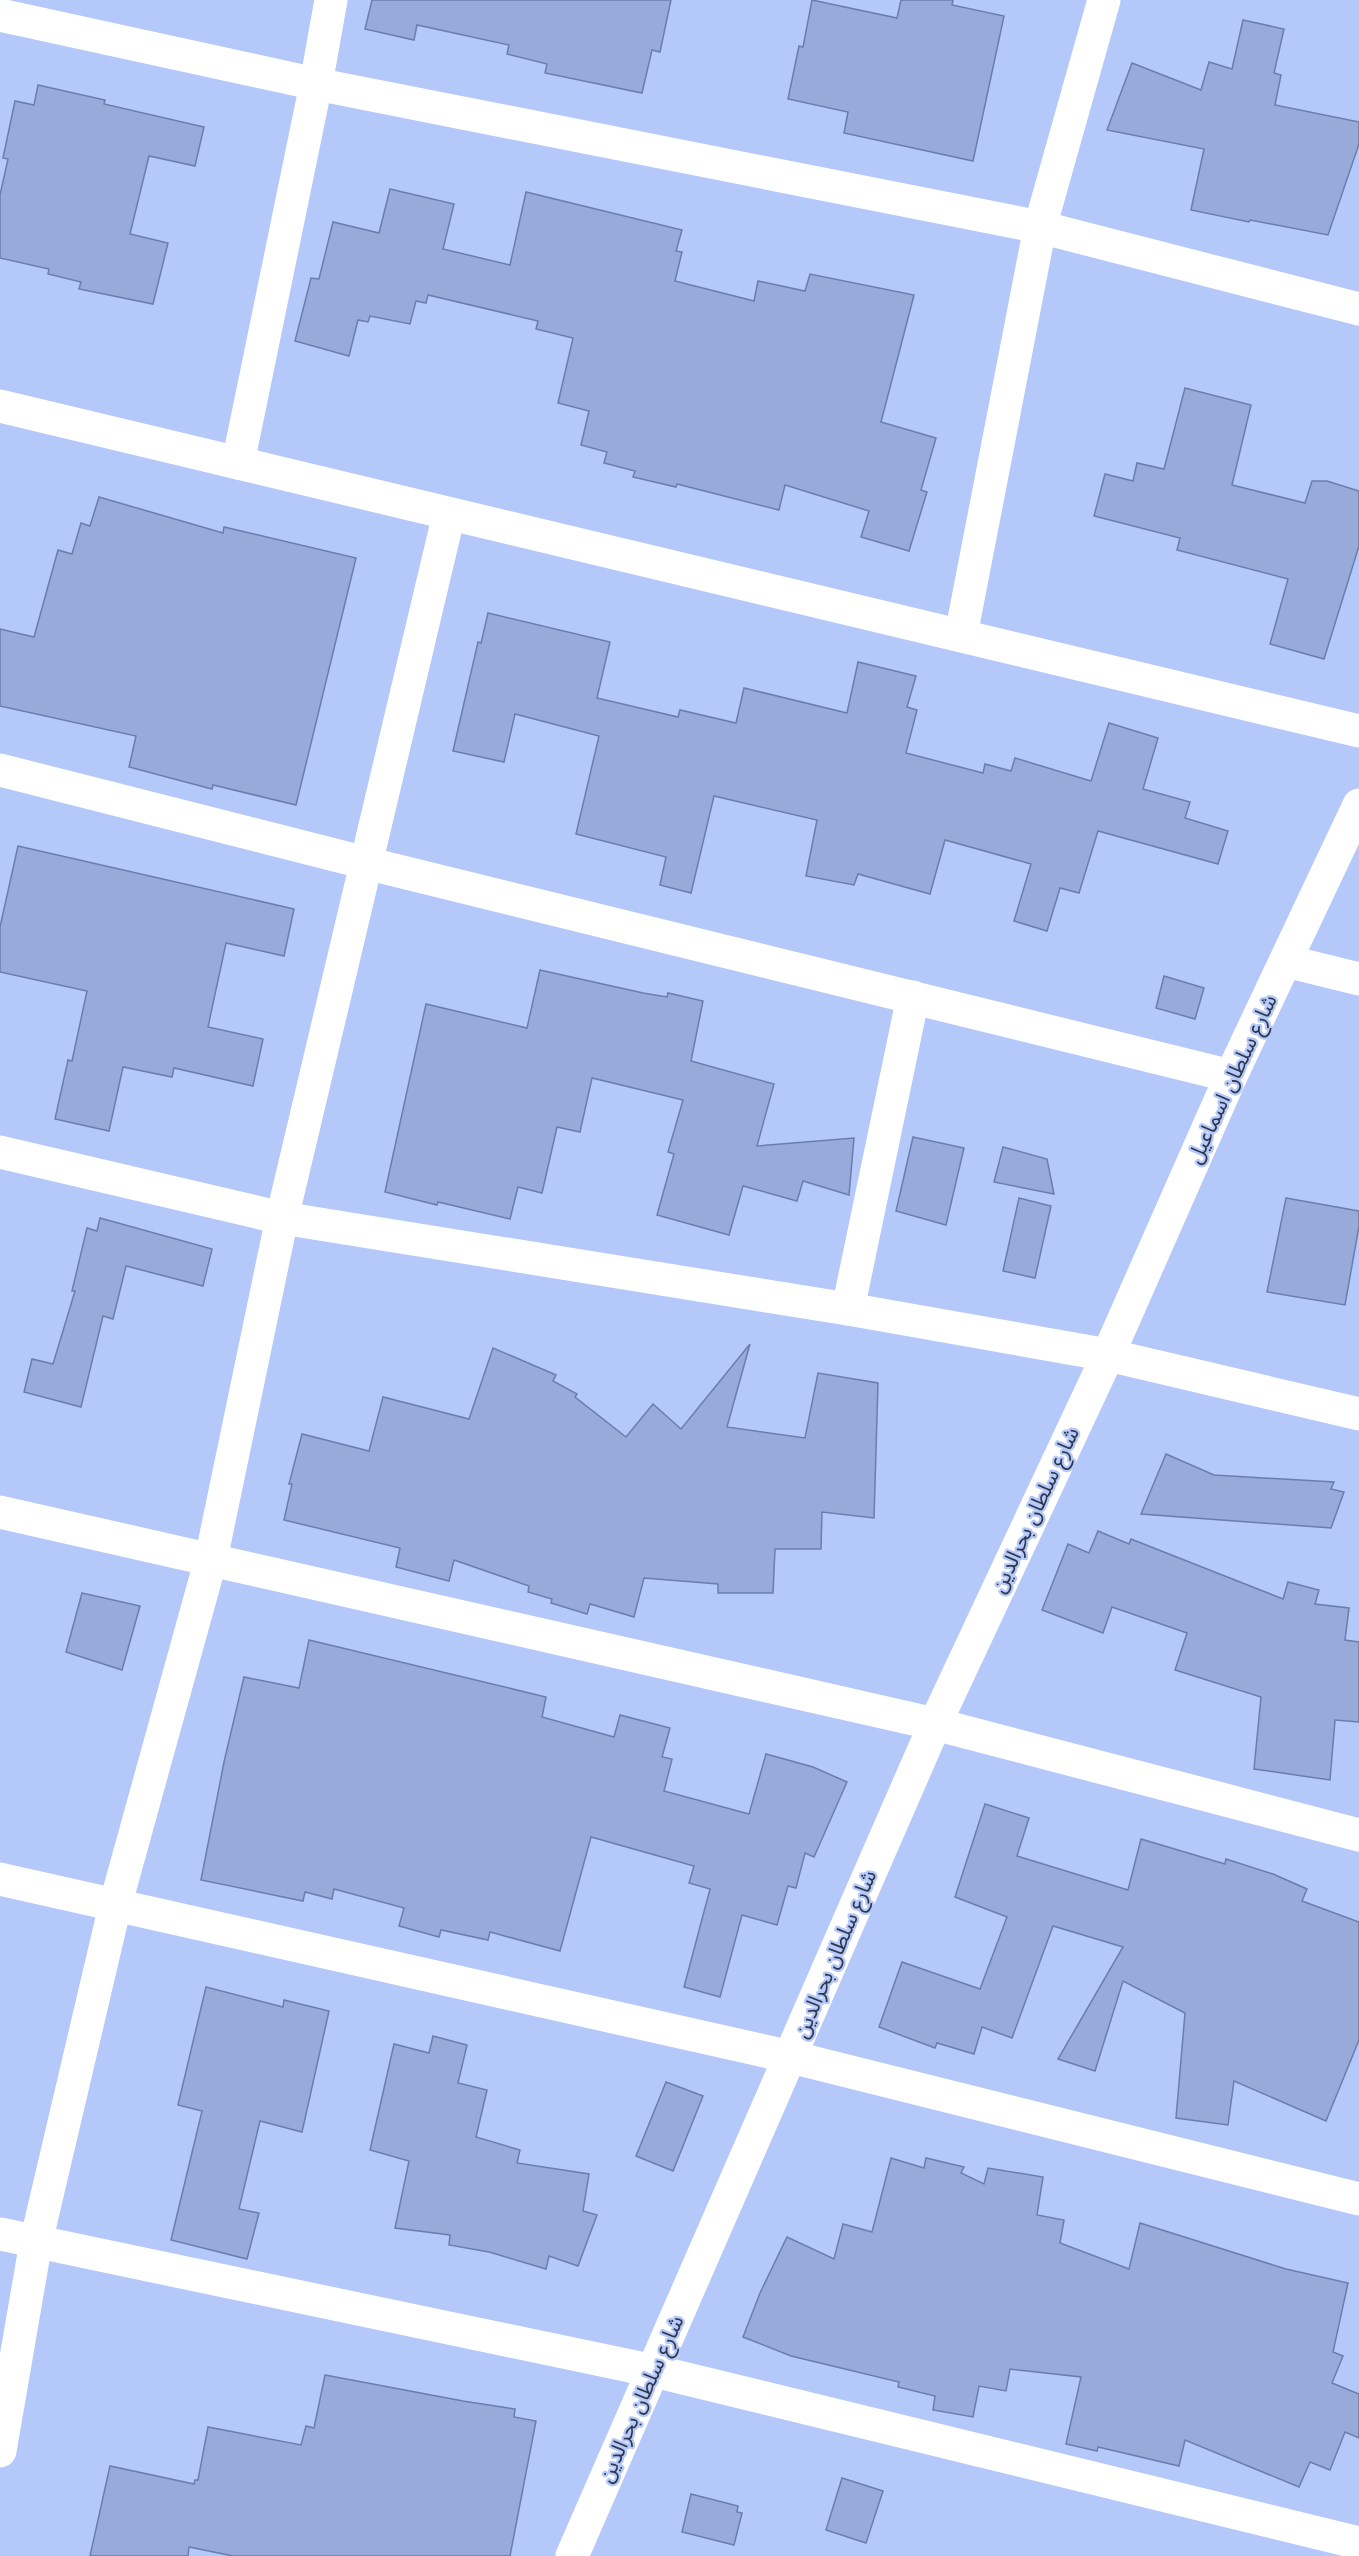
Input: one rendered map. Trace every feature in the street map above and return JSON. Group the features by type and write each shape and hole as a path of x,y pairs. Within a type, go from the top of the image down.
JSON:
{"street":[{"path":"238,463 316,84 331,0"},
{"path":"961,634 1040,227 1104,0"},
{"path":"0,15 316,84 1040,227 1359,309"},
{"path":"0,406 1359,731"},
{"path":"0,2451 36,2242 115,1906 211,1559 282,1218 449,514"},
{"path":"0,770 366,863 1232,1076"},
{"name":"شارع سلطان اسماعيل","path":"1108,1355 1232,1076 1359,804"},
{"path":"1286,961 1359,979"},
{"path":"848,1309 913,997"},
{"path":"0,1152 282,1218 848,1309 1108,1355 1359,1414"},
{"name":"شارع سلطان بحرالدين","path":"572,2556 935,1724 1108,1355"},
{"path":"0,1512 935,1724 1359,1835"},
{"path":"0,1879 791,2057 1359,2199"},
{"path":"0,2234 654,2371 1359,2542"}],"building":[{"path":"372,0 671,0 660,52 652,50 642,93 545,73 547,64 507,54 509,45 417,25 414,40 365,29"},
{"path":"812,0 897,18 901,0 953,0 952,5 1004,16 973,161 844,133 848,112 788,99 799,46 803,47"},
{"path":"1243,20 1284,29 1274,73 1281,75 1275,105 1359,122 1359,144 1328,235 1191,210 1204,149 1107,130 1132,63 1201,90 1209,62 1232,69"},
{"path":"38,85 105,100 104,104 204,127 195,166 149,156 130,234 168,243 153,304 79,289 81,282 48,274 49,269 0,258 0,195 8,159 3,158 15,101 34,105"},
{"path":"390,189 454,204 443,249 510,265 526,192 682,230 676,251 682,252 675,281 754,301 758,281 805,291 810,274 914,295 881,422 936,438 921,490 927,492 909,551 861,537 869,511 785,485 779,510 677,484 676,487 633,477 635,471 604,463 607,452 581,445 589,411 558,403 573,338 536,329 538,321 428,295 426,303 416,301 410,324 370,316 368,322 358,320 349,356 295,341 311,278 319,279 333,222 379,233"},
{"path":"1185,388 1251,405 1232,485 1305,503 1312,481 1327,481 1359,491 1359,546 1324,659 1270,644 1288,579 1177,550 1180,538 1094,516 1105,474 1133,481 1137,463 1164,469"},
{"path":"99,497 223,533 224,527 356,558 296,805 213,785 212,789 129,767 136,736 0,706 0,629 34,637 58,550 72,554 81,523 90,526"},
{"path":"488,613 610,642 597,698 678,717 680,710 736,723 744,688 847,713 858,662 916,676 907,707 917,710 906,753 983,773 985,764 1011,771 1015,758 1091,781 1109,723 1158,738 1143,789 1190,802 1185,818 1228,831 1218,864 1098,831 1079,893 1060,888 1047,931 1014,921 1031,864 945,840 930,894 858,874 854,885 806,876 817,820 714,796 691,893 660,885 666,857 576,834 599,736 515,714 504,762 453,751 478,642 481,643"},
{"path":"18,846 294,909 284,956 226,943 208,1027 263,1039 253,1086 174,1068 172,1077 123,1067 109,1131 55,1119 68,1060 72,1061 87,991 0,972 0,927"},
{"path":"540,970 643,993 667,997 668,993 703,1001 691,1061 774,1084 757,1146 854,1138 849,1195 803,1181 797,1201 743,1186 729,1235 657,1215 674,1154 668,1152 683,1100 592,1078 580,1132 557,1127 542,1193 518,1187 510,1219 385,1192 426,1004 527,1028"},
{"path":"1164,976 1204,988 1195,1019 1156,1008"},
{"path":"913,1137 964,1148 946,1225 896,1211"},
{"path":"1003,1147 1047,1159 1054,1194 994,1182"},
{"path":"1019,1198 1051,1206 1035,1278 1003,1271"},
{"path":"1286,1198 1359,1211 1359,1226 1345,1305 1267,1292"},
{"path":"100,1218 212,1249 203,1286 126,1266 113,1319 103,1316 81,1407 24,1392 32,1359 53,1364 75,1291 72,1291 87,1228 97,1231"},
{"path":"750,1344 727,1427 805,1438 818,1373 878,1383 874,1518 822,1512 821,1549 775,1549 773,1593 718,1593 718,1584 644,1578 634,1617 590,1604 587,1614 551,1603 552,1599 528,1592 529,1586 454,1560 449,1581 396,1567 400,1548 284,1520 292,1484 289,1484 302,1434 369,1451 383,1397 469,1419 493,1348 556,1375 553,1381 577,1394 575,1397 626,1437 653,1404 681,1429"},
{"path":"1166,1454 1214,1475 1334,1482 1331,1489 1344,1492 1331,1528 1141,1514"},
{"path":"1098,1531 1129,1544 1131,1539 1283,1599 1288,1582 1319,1590 1315,1604 1349,1608 1345,1640 1359,1642 1359,1722 1335,1720 1330,1780 1254,1769 1261,1697 1175,1670 1187,1633 1112,1607 1103,1633 1042,1610 1068,1544 1089,1553"},
{"path":"82,1593 140,1606 122,1670 66,1652"},
{"path":"309,1640 546,1697 542,1717 614,1737 620,1715 670,1728 662,1757 672,1759 664,1791 749,1814 766,1754 813,1767 847,1782 814,1857 805,1853 796,1888 788,1886 777,1925 742,1915 720,1997 684,1987 710,1889 689,1883 694,1866 591,1837 560,1951 490,1932 488,1940 441,1930 439,1937 399,1926 404,1908 334,1889 332,1899 305,1892 303,1901 201,1880 224,1762 244,1677 299,1688"},
{"path":"985,1804 1029,1818 1017,1856 1128,1890 1141,1839 1225,1864 1226,1859 1273,1874 1307,1889 1302,1901 1359,1922 1359,2040 1326,2121 1234,2081 1228,2125 1176,2118 1185,2013 1123,1981 1095,2071 1058,2059 1123,1947 1053,1926 1012,2038 982,2027 974,2054 937,2043 935,2048 879,2027 902,1962 980,1989 1007,1917 955,1897"},
{"path":"206,1987 283,2007 284,2000 329,2011 302,2132 260,2121 239,2209 259,2213 247,2259 171,2240 202,2111 178,2105"},
{"path":"433,2036 467,2045 458,2083 487,2090 476,2137 520,2150 517,2163 589,2174 583,2211 597,2215 578,2266 549,2256 546,2269 489,2252 449,2245 450,2235 395,2228 409,2161 370,2150 394,2044 429,2053"},
{"path":"666,2082 703,2096 673,2171 636,2156"},
{"path":"891,2158 924,2168 926,2158 964,2167 961,2173 984,2184 988,2168 1043,2177 1037,2215 1064,2220 1060,2243 1129,2269 1140,2223 1286,2269 1348,2283 1333,2352 1343,2356 1332,2383 1359,2394 1359,2438 1345,2432 1330,2470 1310,2462 1299,2487 1185,2440 1179,2466 1098,2447 1097,2451 1066,2444 1081,2377 1010,2369 1006,2391 979,2386 973,2417 933,2410 935,2396 898,2387 899,2382 791,2356 743,2337 760,2293 787,2237 834,2259 843,2224 872,2232"},
{"path":"325,2375 515,2409 514,2417 536,2421 510,2556 233,2556 189,2547 188,2556 90,2556 110,2466 194,2484 195,2480 198,2480 208,2427 301,2445 306,2426 314,2428"},
{"path":"842,2478 883,2491 866,2543 826,2530"},
{"path":"691,2494 738,2506 737,2512 742,2513 734,2545 682,2532"}]}
